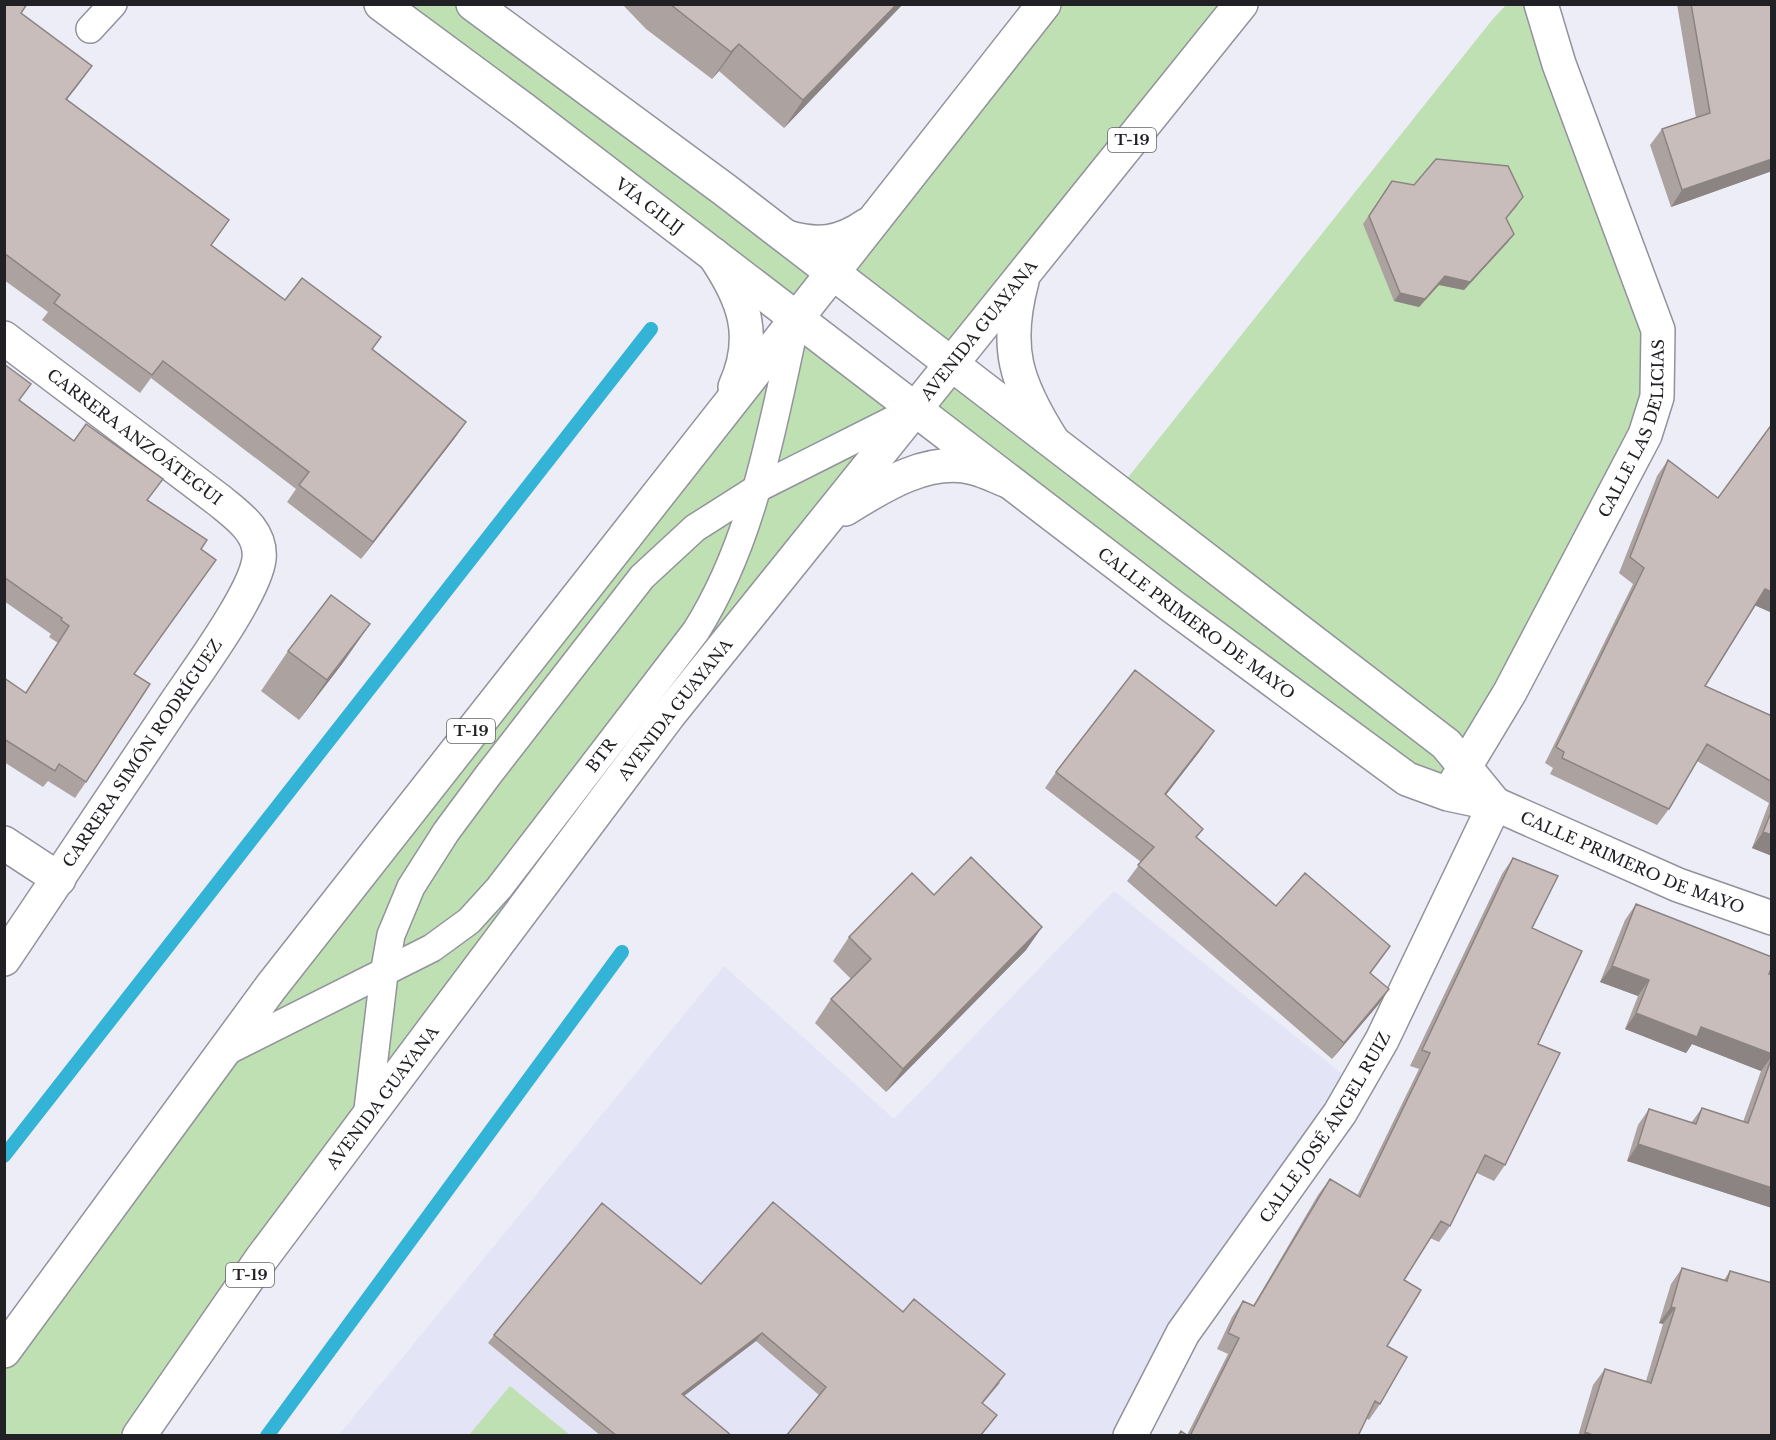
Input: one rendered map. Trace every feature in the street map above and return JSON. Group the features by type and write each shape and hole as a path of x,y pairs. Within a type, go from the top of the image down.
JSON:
{"main road":[{"name":"VÍA GILIJ","path":"381,4 915,409"},
{"path":"473,4 787,237 952,363"},
{"name":"T-19","path":"4,1351 223,1053 488,708 1044,4"},
{"name":"AVENIDA GUAYANA","path":"139,1436 262,1258 668,716 1241,4"},
{"name":"CALLE LAS DELICIAS","path":"1456,780 1509,692 1645,435 1657,397 1658,330 1552,45 1541,4"},
{"path":"787,237 808,243 824,244 845,239 873,221"},
{"name":"T-19","path":"714,255 735,289 747,330 746,354 723,412"},
{"name":"T-19","path":"1024,275 1016,304 1014,352 1030,405 1052,440"},
{"name":"CARRERA ANZOÁTEGUI","path":"4,338 220,501 247,524 257,540"},
{"name":"CALLE PRIMERO DE MAYO","path":"952,363 1446,744 1456,780"},
{"name":"CALLE PRIMERO DE MAYO","path":"915,409 1340,731 1407,779 1456,780 1495,804 1678,885 1772,918"},
{"path":"826,521 883,486 919,471 950,465 973,467 1008,481"},
{"name":"CARRERA SIMÓN RODRÍGUEZ","path":"4,959 206,658 253,582 259,558 257,540"},
{"name":"CALLE JOSÉ ÁNGEL RUIZ","path":"1130,1436 1183,1333 1340,1113 1382,1040 1495,804"},
{"path":"4,843 58,879"}],"lane":[{"path":"90,29 113,4"},
{"name":"BTR","path":"223,1053 432,948 460,928 499,888 696,631 717,598 729,571 758,488 796,319"},
{"path":"367,1118 384,974 391,935 411,887 446,832 642,577 695,528 758,488 915,409"}],"shaded area":[{"path":"1114,891 1356,1085 1130,1435 338,1436 724,966 894,1119"}],"green space":[{"path":"381,5 473,5 832,272 1044,5 1241,5 952,363 833,273 796,319"},
{"path":"1506,5 1541,5 1641,282 1657,397 1448,794 915,409 952,363 1118,490 1492,20"},
{"path":"796,319 915,409 139,1435 5,1436 5,1351"},
{"path":"510,1386 570,1435 469,1435"}],"building":[{"path":"4,4 27,4 21,13 92,66 66,99 229,220 211,245 285,300 302,278 381,337 372,349 466,422 373,542 299,485 309,472 163,361 152,375 54,303 60,295 4,253"},
{"path":"670,4 897,4 803,100 739,44 731,52"},
{"path":"1691,4 1772,4 1772,159 1682,190 1662,129 1710,113"},
{"path":"1436,159 1508,166 1523,197 1506,218 1514,234 1470,282 1445,276 1425,299 1400,293 1369,216 1392,181 1414,185"},
{"path":"4,364 31,384 19,400 74,441 86,424 163,479 147,500 207,540 201,549 216,560 134,674 150,684 86,782 59,764 55,771 4,739 4,678 26,693 69,626 61,620 62,618 4,577"},
{"path":"1772,424 1772,592 1765,589 1705,686 1772,716 1772,782 1707,744 1669,809 1562,758 1564,752 1556,747 1644,568 1630,557 1668,460 1718,498"},
{"path":"331,595 370,624 327,680 288,651"},
{"path":"1135,670 1214,731 1165,794 1203,829 1196,837 1276,906 1305,873 1390,946 1370,973 1389,989 1344,1043 1138,865 1154,847 1056,772"},
{"path":"1772,810 1772,835 1763,832"},
{"path":"971,857 1042,927 903,1069 831,999 871,959 849,937 912,873 934,895"},
{"path":"1513,858 1558,876 1532,928 1582,951 1538,1044 1560,1053 1505,1165 1485,1155 1450,1226 1441,1221 1404,1280 1421,1290 1387,1346 1407,1357 1380,1404 1375,1401 1358,1436 1190,1436 1239,1338 1228,1333 1243,1301 1254,1306 1330,1179 1360,1197 1430,1053 1422,1050"},
{"path":"1636,904 1772,957 1769,974 1772,975 1772,1054 1701,1027 1697,1037 1636,1013 1649,980 1612,966"},
{"path":"1772,1057 1772,1188 1638,1144 1649,1109 1696,1124 1702,1108 1748,1123"},
{"path":"773,1202 903,1312 914,1299 1005,1374 982,1403 997,1415 980,1436 786,1436 826,1387 762,1333 682,1394 732,1436 617,1436 494,1335 602,1203 701,1284"},
{"path":"1682,1268 1727,1281 1730,1271 1772,1283 1772,1436 1595,1436 1585,1432 1605,1369 1651,1383 1675,1308 1671,1307"},
{"path":"1181,1431 1188,1436 1178,1436"}],"waterway":[{"path":"4,1156 651,329"},
{"path":"267,1436 622,952"}]}
